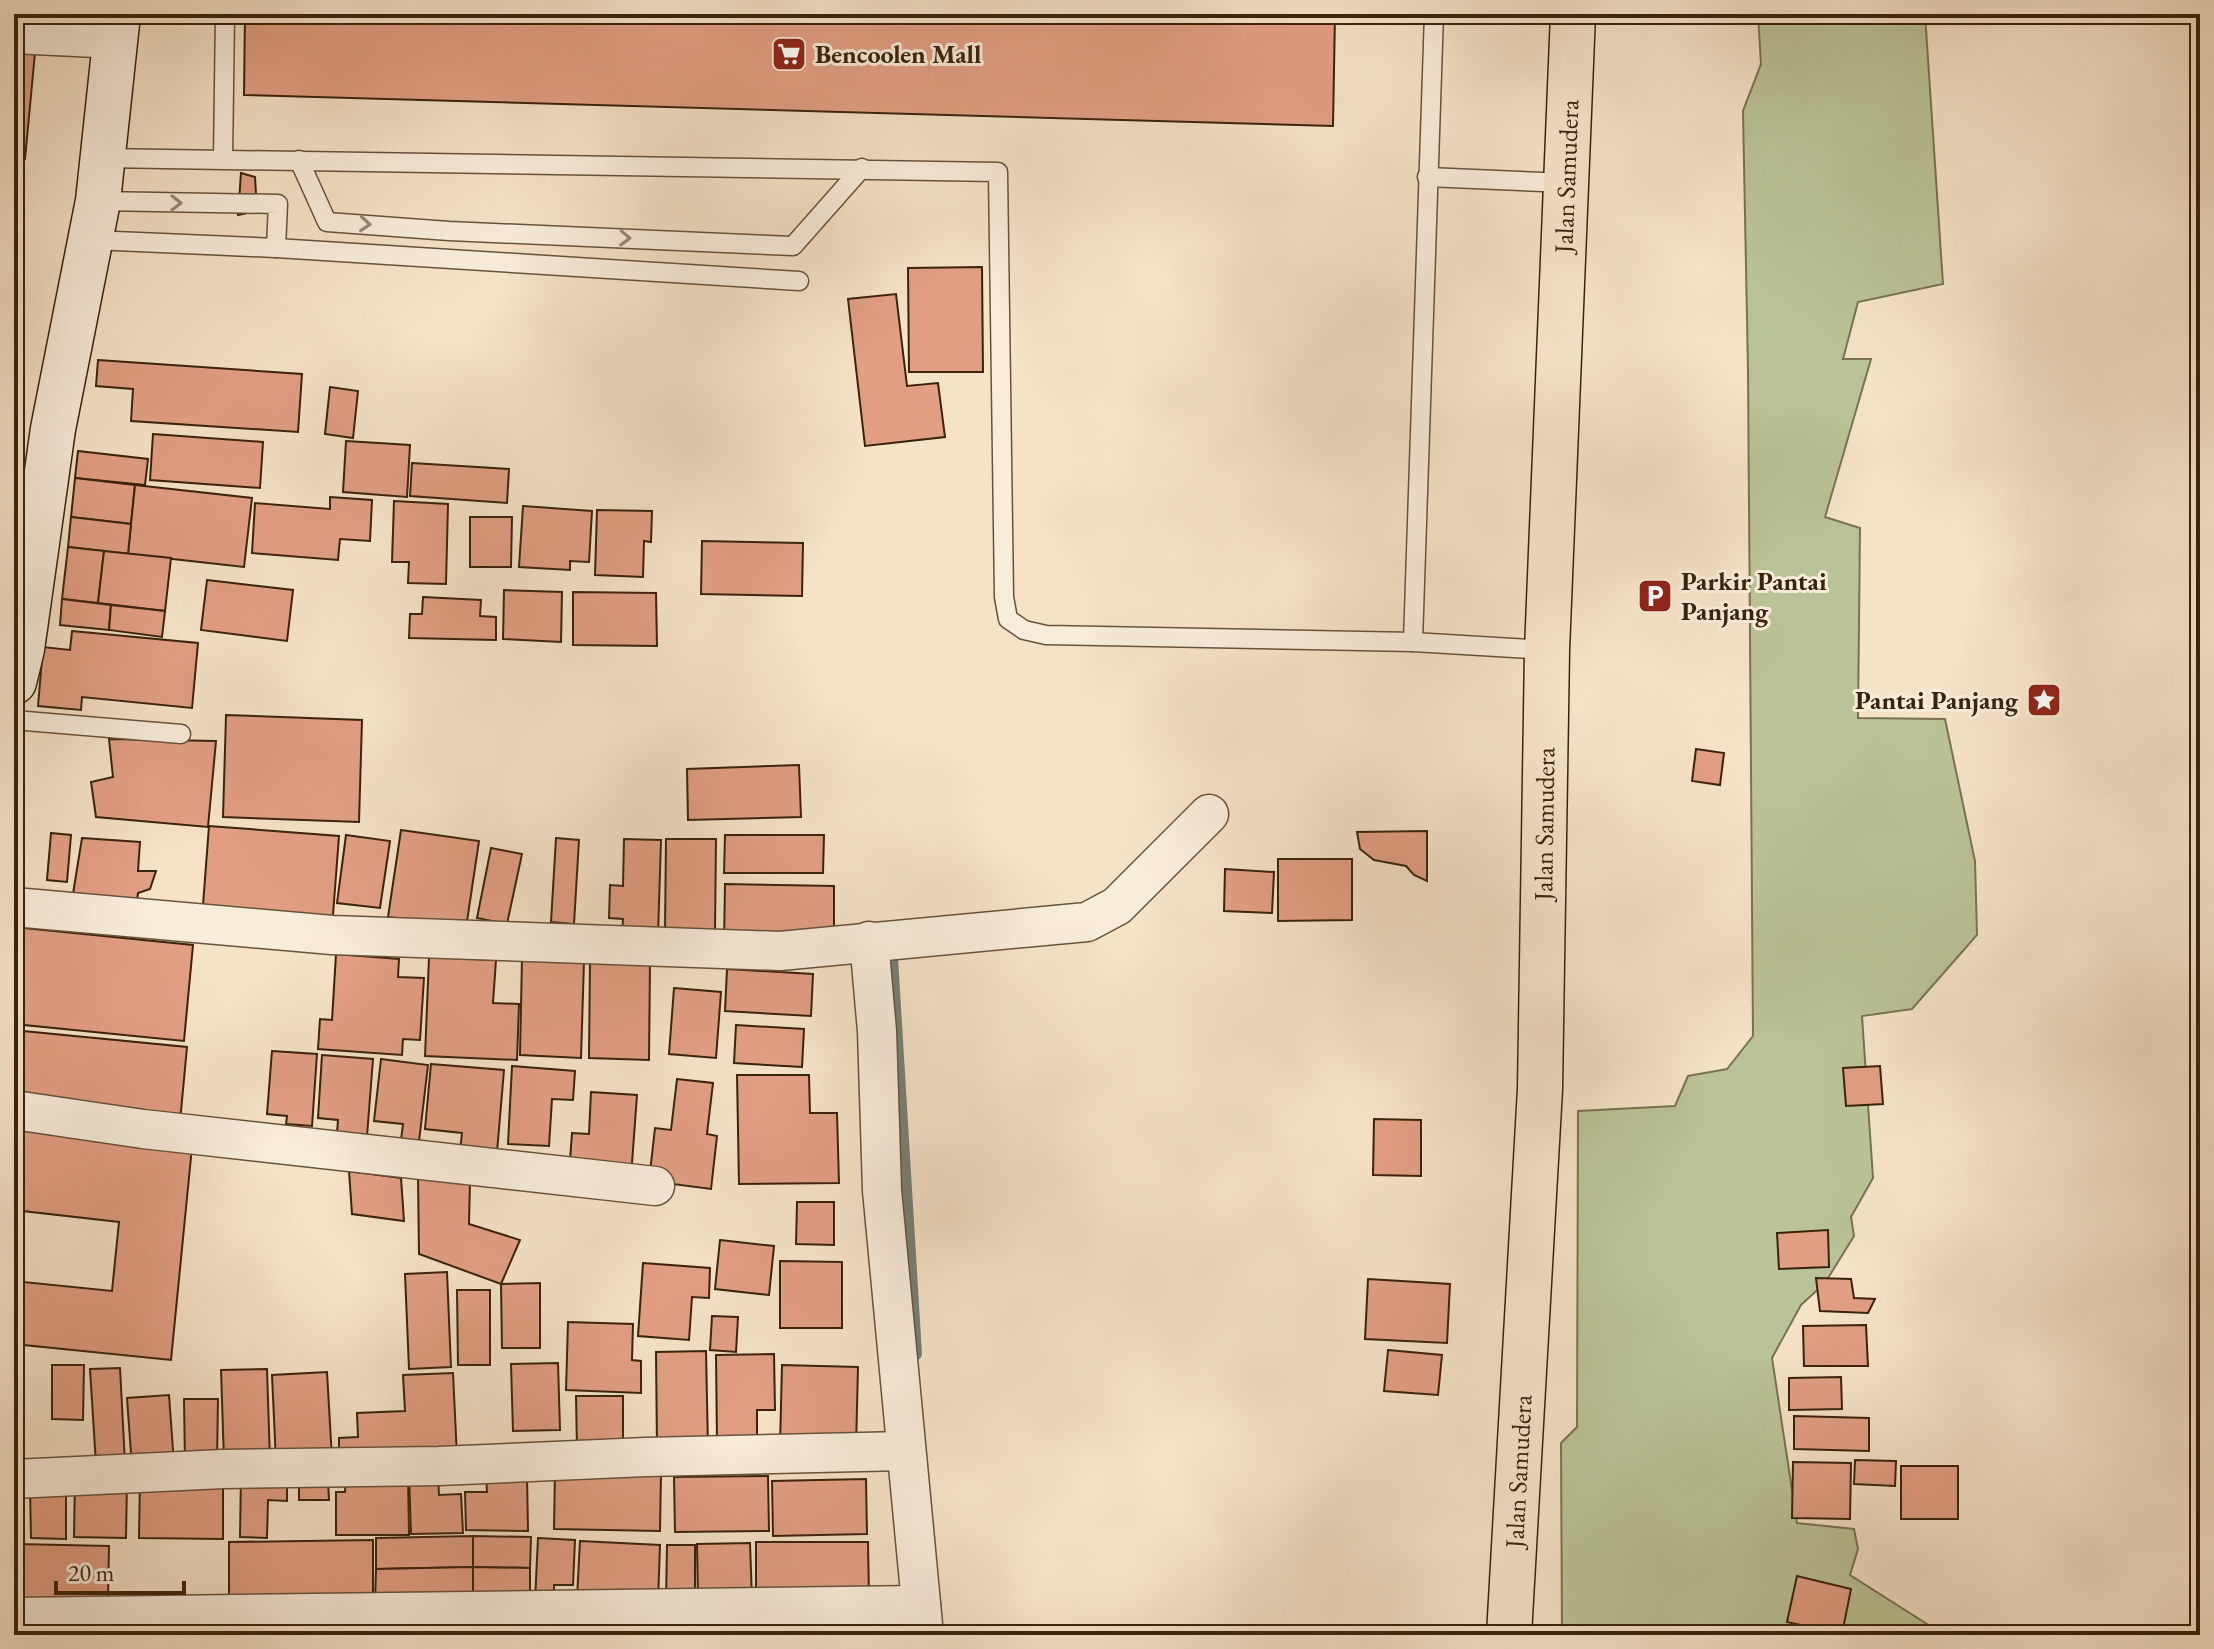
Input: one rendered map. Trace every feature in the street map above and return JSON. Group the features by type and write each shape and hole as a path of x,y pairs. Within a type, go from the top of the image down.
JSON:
{"main road":[{"name":"Jalan Samudera","path":"1509,1635 1540,1089 1547,650 1573,14"}],"street":[{"path":"14,34 117,27 95,220 53,429 17,660"},
{"path":"14,907 332,935 780,951 1087,922 1117,906 1209,814"},
{"path":"14,1617 922,1620 882,1190 877,1031 869,941"},
{"path":"14,1110 236,1140 655,1186"},
{"path":"14,1479 223,1469 439,1466 905,1451"}],"lane":[{"path":"223,159 225,14"},
{"path":"1413,642 1434,14"},
{"path":"104,158 998,172 1004,597 1008,619 1024,630 1046,635 1413,642 1547,650"},
{"path":"299,160 327,222 449,231 793,246 862,168"},
{"path":"1427,177 1567,183"},
{"path":"95,220 278,204 276,248"},
{"path":"95,220 276,248 799,281"},
{"path":"14,720 181,734"}],"green space":[{"path":"1758,14 1925,14 1943,284 1858,302 1843,359 1871,359 1825,517 1860,528 1858,718 1945,719 1975,861 1977,935 1912,1009 1862,1016 1873,1178 1851,1217 1854,1236 1825,1283 1801,1305 1772,1358 1797,1523 1854,1529 1858,1549 1850,1575 1938,1631 1938,1635 1562,1635 1561,1443 1577,1427 1578,1111 1675,1106 1688,1076 1727,1069 1753,1036 1743,111 1761,64"}],"building":[{"name":"Bencoolen Mall","path":"245,14 1335,14 1333,126 244,95"},
{"path":"14,40 36,42 25,159 14,158"},
{"path":"14,169 23,170 21,202 14,202"},
{"path":"241,173 255,177 257,211 238,215"},
{"path":"982,267 983,372 909,372 908,268"},
{"path":"896,294 907,386 938,383 945,437 865,446 848,299"},
{"path":"98,360 302,374 298,432 131,421 133,389 96,386"},
{"path":"330,387 358,391 353,438 325,434"},
{"path":"153,434 263,442 260,488 150,480"},
{"path":"346,441 410,445 407,497 343,492"},
{"path":"78,451 148,459 145,485 75,478"},
{"path":"412,463 509,469 507,503 410,496"},
{"path":"75,478 135,485 131,524 71,517"},
{"path":"135,485 252,498 244,567 128,554"},
{"path":"330,497 372,500 370,541 340,539 338,560 252,553 255,503 330,509"},
{"path":"394,501 448,504 446,584 408,583 409,562 392,562"},
{"path":"523,506 592,511 589,562 570,561 570,570 519,567"},
{"path":"597,510 652,511 651,542 644,541 643,577 595,575"},
{"path":"71,517 131,524 128,554 68,547"},
{"path":"470,517 512,517 511,567 470,567"},
{"path":"702,541 803,543 802,596 701,594"},
{"path":"68,547 104,551 98,603 62,599"},
{"path":"104,551 171,558 165,611 98,603"},
{"path":"207,580 293,590 287,641 201,630"},
{"path":"504,590 562,592 561,642 503,639"},
{"path":"573,592 656,593 657,646 573,645"},
{"path":"423,597 481,600 480,616 496,617 496,640 409,638 410,614 422,614"},
{"path":"62,599 111,605 109,630 60,625"},
{"path":"111,605 165,611 162,637 109,630"},
{"path":"72,631 198,643 192,708 82,697 81,710 38,706 43,647 70,650"},
{"path":"226,715 362,720 359,822 223,817"},
{"path":"109,739 216,741 208,827 96,817 91,782 113,777"},
{"path":"1696,749 1724,753 1720,785 1692,781"},
{"path":"799,765 801,817 688,820 687,769"},
{"path":"209,826 339,836 332,928 202,918"},
{"path":"401,830 479,841 466,928 388,917"},
{"path":"1427,831 1427,881 1414,875 1406,866 1374,860 1360,849 1357,832"},
{"path":"51,833 71,835 67,882 47,880"},
{"path":"346,835 390,841 380,908 337,903"},
{"path":"725,835 824,835 823,873 724,873"},
{"path":"82,838 140,842 138,871 156,871 150,889 138,893 136,908 72,900"},
{"path":"556,838 579,840 574,924 551,922"},
{"path":"624,839 661,840 658,935 622,934 623,919 609,918 610,885 623,886"},
{"path":"666,839 716,839 715,931 665,931"},
{"path":"491,848 522,854 507,924 477,918"},
{"path":"1278,859 1352,859 1352,920 1278,921"},
{"path":"1225,869 1274,872 1272,913 1224,911"},
{"path":"725,884 834,886 834,945 724,943"},
{"path":"14,927 193,945 184,1041 14,1024"},
{"path":"336,954 399,959 398,977 424,978 420,1040 403,1039 402,1055 318,1049 320,1019 332,1020"},
{"path":"429,957 496,960 493,1003 519,1004 517,1060 425,1056"},
{"path":"522,958 584,961 581,1058 520,1055"},
{"path":"590,961 650,963 649,1060 589,1058"},
{"path":"727,969 813,974 811,1016 725,1011"},
{"path":"674,988 721,992 716,1058 669,1054"},
{"path":"736,1025 804,1029 802,1067 734,1063"},
{"path":"23,1031 187,1047 180,1122 16,1106"},
{"path":"272,1051 317,1054 312,1126 286,1124 287,1116 267,1114"},
{"path":"322,1055 373,1059 366,1149 336,1146 338,1120 318,1118"},
{"path":"381,1059 428,1065 418,1150 400,1148 403,1124 374,1121"},
{"path":"431,1064 504,1070 496,1164 459,1160 462,1133 425,1129"},
{"path":"512,1066 575,1071 573,1100 552,1099 549,1146 508,1144"},
{"path":"1880,1066 1883,1104 1846,1106 1843,1068"},
{"path":"737,1075 809,1075 810,1113 837,1113 839,1183 739,1184"},
{"path":"677,1079 713,1083 707,1134 717,1136 711,1189 649,1181 655,1128 671,1130"},
{"path":"591,1092 637,1095 631,1177 569,1174 572,1133 589,1134"},
{"path":"1374,1119 1421,1120 1421,1176 1373,1175"},
{"path":"14,1129 192,1147 171,1360 14,1344 14,1281 112,1291 119,1222 14,1210"},
{"path":"349,1171 401,1178 404,1221 352,1214"},
{"path":"418,1176 470,1182 469,1224 520,1240 501,1284 419,1254"},
{"path":"797,1202 834,1202 834,1245 796,1244"},
{"path":"1828,1230 1829,1267 1779,1269 1777,1233"},
{"path":"720,1240 774,1246 769,1295 715,1289"},
{"path":"780,1261 842,1262 842,1328 780,1328"},
{"path":"643,1263 710,1268 709,1298 692,1297 689,1340 638,1336"},
{"path":"447,1272 451,1367 409,1369 405,1274"},
{"path":"1816,1278 1851,1279 1854,1298 1875,1299 1868,1313 1820,1311"},
{"path":"1368,1279 1450,1284 1447,1343 1365,1339"},
{"path":"540,1283 540,1348 502,1348 501,1284"},
{"path":"457,1290 490,1290 490,1365 458,1365"},
{"path":"712,1316 738,1317 736,1352 710,1350"},
{"path":"568,1322 633,1324 632,1360 641,1361 641,1393 566,1390"},
{"path":"1866,1325 1868,1366 1804,1366 1803,1326"},
{"path":"1388,1350 1442,1355 1438,1395 1384,1391"},
{"path":"706,1351 708,1448 657,1448 656,1352"},
{"path":"774,1354 775,1410 757,1410 757,1443 717,1443 716,1355"},
{"path":"14,1363 20,1363 14,1410"},
{"path":"558,1363 560,1430 513,1431 511,1364"},
{"path":"52,1365 84,1365 83,1420 52,1419"},
{"path":"782,1365 858,1367 856,1448 780,1446"},
{"path":"120,1368 125,1463 96,1464 90,1369"},
{"path":"267,1369 270,1460 224,1461 221,1370"},
{"path":"327,1372 332,1459 276,1462 272,1375"},
{"path":"453,1373 457,1457 339,1462 339,1438 358,1437 357,1413 405,1411 403,1375"},
{"path":"1841,1377 1842,1409 1789,1410 1789,1378"},
{"path":"169,1395 174,1464 132,1467 127,1398"},
{"path":"576,1396 623,1396 623,1448 577,1449"},
{"path":"184,1399 218,1399 217,1463 185,1462"},
{"path":"1794,1416 1869,1418 1869,1451 1794,1449"},
{"path":"1855,1460 1896,1461 1895,1486 1854,1484"},
{"path":"1793,1462 1851,1463 1850,1519 1792,1518"},
{"path":"1901,1466 1958,1466 1958,1519 1901,1519"},
{"path":"555,1471 661,1473 660,1531 554,1529"},
{"path":"346,1472 408,1472 409,1535 336,1535 336,1492 345,1492"},
{"path":"241,1474 287,1475 287,1501 268,1500 267,1538 240,1537"},
{"path":"438,1474 439,1495 461,1494 463,1533 411,1534 409,1475"},
{"path":"486,1475 527,1476 528,1531 466,1530 465,1492 487,1492"},
{"path":"140,1476 223,1477 223,1539 139,1538"},
{"path":"768,1476 769,1531 675,1532 674,1477"},
{"path":"75,1478 127,1479 126,1538 74,1537"},
{"path":"328,1479 329,1500 299,1500 299,1480"},
{"path":"866,1479 867,1534 773,1536 772,1481"},
{"path":"14,1486 23,1486 24,1541 14,1541"},
{"path":"30,1486 66,1486 66,1539 31,1538"},
{"path":"473,1536 473,1567 376,1569 376,1538"},
{"path":"473,1536 531,1537 530,1568 473,1567"},
{"path":"538,1538 575,1540 573,1585 554,1585 554,1601 535,1601"},
{"path":"373,1540 373,1603 229,1604 229,1542"},
{"path":"580,1541 660,1545 658,1602 577,1598"},
{"path":"756,1542 868,1542 869,1598 756,1599"},
{"path":"750,1543 752,1600 698,1601 697,1544"},
{"path":"16,1544 109,1546 108,1600 16,1599"},
{"path":"667,1545 695,1545 695,1603 666,1603"},
{"path":"473,1567 473,1601 375,1603 376,1569"},
{"path":"473,1567 530,1568 530,1602 473,1601"},
{"path":"1797,1576 1851,1589 1842,1634 1787,1622"},
{"path":"311,1624 311,1635 249,1635 283,1634 283,1625"},
{"path":"428,1625 457,1625 457,1635 428,1635"},
{"path":"672,1627 730,1627 730,1635 672,1635"},
{"path":"324,1630 368,1630 368,1635 324,1635"},
{"path":"618,1631 661,1631 661,1635 618,1635"},
{"path":"611,1632 611,1635 555,1635 555,1633"}],"waterway":[{"path":"892,958 916,1354"}],"place":[{"name":"Bencoolen Mall","path":"789,54"},
{"name":"Parkir Pantai Panjang","path":"1655,596"},
{"name":"Pantai Panjang","path":"2044,700"}]}
